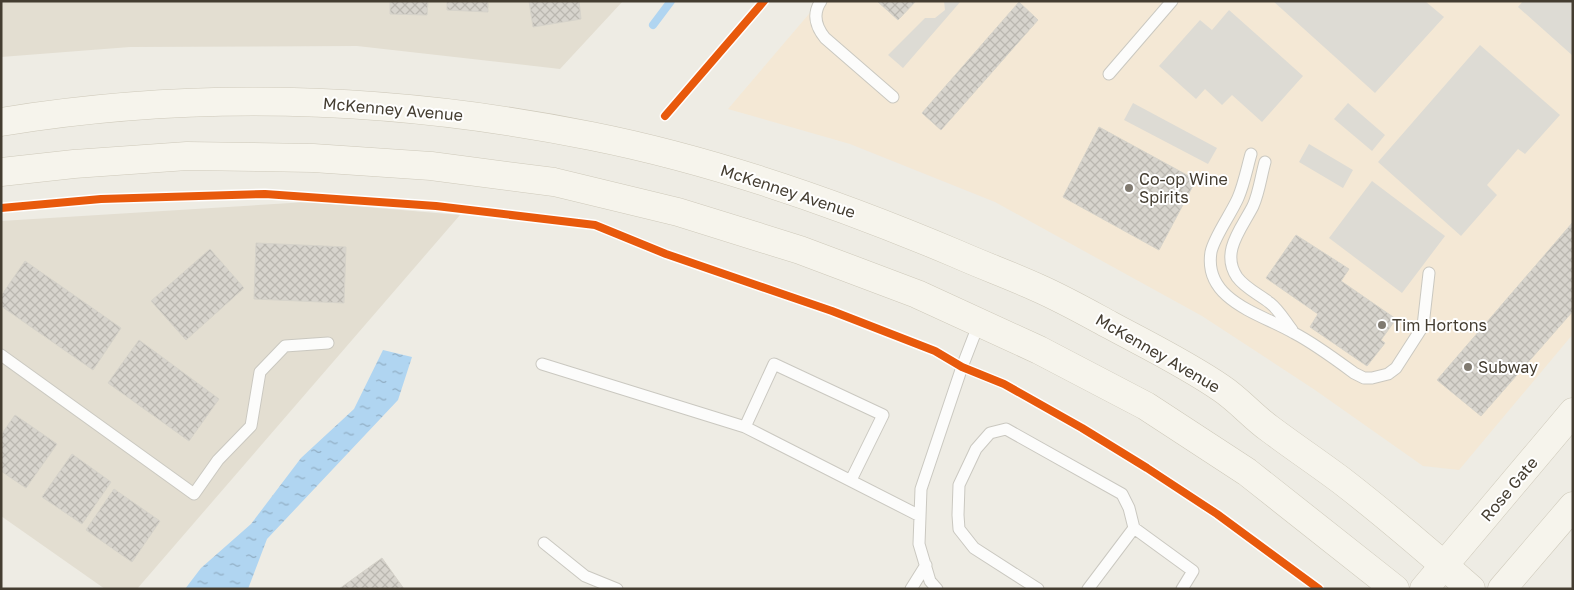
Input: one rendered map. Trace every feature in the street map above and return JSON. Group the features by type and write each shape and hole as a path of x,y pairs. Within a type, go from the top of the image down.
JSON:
{"main road":[{"name":"McKenney Avenue","path":"1,122 90,109 146,105 280,101 350,104 461,114 591,136 667,154 745,176 833,204 1004,273 1042,290 1156,349 1224,390 1267,427 1363,498 1471,589"},
{"path":"1,172 74,164 186,156 313,158 430,166 554,182 678,212 800,250 917,294 1039,350 1146,406 1248,472 1395,589"},
{"name":"Rose Gate","path":"1424,589 1573,412"},
{"path":"1502,589 1573,506"}],"lane":[{"path":"821,1 817,6 816,15 818,29 825,38 894,97"},
{"path":"1109,74 1168,5 1155,1"},
{"path":"1251,154 1239,196 1211,251 1212,275 1218,287 1236,304 1294,332 1364,378 1388,374 1396,368 1422,326 1429,273"},
{"path":"1265,162 1253,205 1232,243 1230,255 1237,277 1272,304 1294,332"},
{"path":"937,589 930,581 920,544 921,489 962,367 979,323"},
{"path":"1,355 194,494 218,460 251,426 260,372 285,346 328,343"},
{"path":"542,364 745,427 920,516"},
{"path":"745,427 774,364 883,415 851,480"},
{"path":"1038,589 974,548 960,529 958,485 976,449 990,433 1006,429 1122,494 1129,508 1134,528 1193,571 1182,589"},
{"path":"1088,589 1134,528"},
{"path":"544,543 585,576 617,589"},
{"path":"911,589 926,565"}],"shaded area":[{"path":"1,1 623,1 560,69 357,46 130,47 1,57"},
{"path":"820,1 1573,1 1573,334 1459,470 1423,466 1315,390 1202,316 995,202 850,144 728,109"},
{"path":"944,1 961,1 903,68 888,55 925,18 935,18 945,10"},
{"path":"1273,1 1425,1 1444,17 1375,93"},
{"path":"1523,1 1573,1 1573,56 1518,7"},
{"path":"1229,10 1303,76 1262,122 1232,95 1222,105 1205,89 1196,99 1159,66 1200,20 1212,30"},
{"path":"1480,45 1560,115 1525,154 1518,149 1487,185 1497,195 1461,236 1378,162"},
{"path":"1133,103 1217,148 1208,164 1124,120"},
{"path":"1348,103 1385,135 1372,151 1334,119"},
{"path":"1309,144 1353,170 1343,188 1299,162"},
{"path":"1372,181 1445,236 1402,293 1329,238"},
{"path":"307,202 460,215 137,589 105,589 1,516 1,221"}],"water":[{"path":"383,350 412,357 398,400 267,539 248,589 185,589 201,568 251,524 301,458 354,409"}],"building":[{"path":"390,1 428,1 427,15 390,14"},
{"path":"447,1 488,1 488,12 447,10"},
{"path":"529,1 579,1 581,19 533,27"},
{"path":"877,1 916,1 898,20"},
{"path":"1019,2 1038,20 941,130 922,113"},
{"name":"Co-op Wine Spirits","path":"1099,127 1196,180 1159,250 1063,197"},
{"path":"1573,222 1573,311 1481,416 1437,380"},
{"path":"1296,235 1349,269 1341,281 1396,319 1381,340 1385,343 1367,366 1310,327 1318,314 1266,278"},
{"path":"256,243 346,247 344,303 254,299"},
{"path":"210,249 244,288 186,340 151,301"},
{"path":"25,261 121,328 93,370 1,306 1,296"},
{"path":"139,340 219,399 189,441 108,383"},
{"path":"15,415 57,444 26,488 1,471 1,435"},
{"path":"72,454 111,482 82,524 42,497"},
{"path":"114,489 160,521 132,562 86,530"},
{"path":"382,558 404,589 339,589"}],"waterway":[{"path":"653,25 671,1"}],"cycle path":[{"path":"665,116 764,1"},
{"path":"1,208 101,199 265,194 436,206 595,225 666,254 832,311 935,351 962,367 1004,384 1082,428 1147,468 1217,514 1319,589"}],"place":[{"name":"Co-op Wine Spirits","path":"1129,188"},
{"name":"Tim Hortons","path":"1382,325"},
{"name":"Subway","path":"1468,367"}]}
